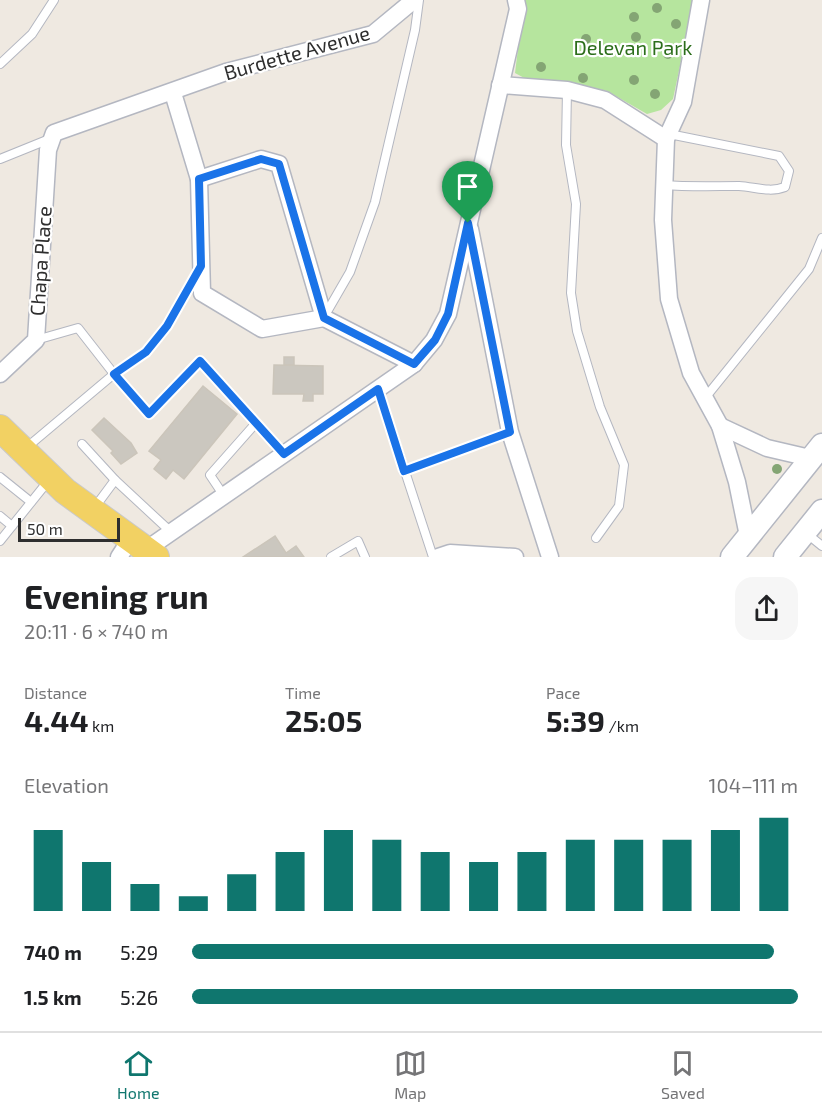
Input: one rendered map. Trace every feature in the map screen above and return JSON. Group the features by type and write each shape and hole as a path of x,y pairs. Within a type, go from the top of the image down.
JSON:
{"main road":[{"path":"0,428 51,478 137,551"},
{"path":"732,557 816,452"},
{"path":"784,557 822,511"}],"street":[{"name":"Burdette Avenue","path":"53,136 226,72 373,34 416,0"},
{"path":"137,551 171,532 414,364 435,340 448,314 518,9 516,0"},
{"path":"701,0 683,102 668,137 663,220 669,299 691,373 720,426 737,482 748,536"},
{"path":"500,85 567,90 605,100 668,137"},
{"path":"173,93 199,179 202,293 261,329 324,318 414,364"},
{"name":"Chapa Place","path":"0,374 36,340 48,150 53,136"},
{"path":"199,179 261,159 279,164 324,318"},
{"path":"468,223 510,432 550,557"},
{"path":"720,426 767,448 816,452"},
{"path":"438,557 450,553 509,556"}],"lane":[{"path":"0,64 32,34 54,0"},
{"path":"324,318 350,272 375,202 415,30 416,0"},
{"path":"567,90 566,145 576,204 572,293 577,331 600,407 624,465 619,506 596,538"},
{"path":"0,159 53,136"},
{"path":"664,185 721,188 739,186 776,191 785,187 789,171 779,156 668,137"},
{"path":"705,399 809,269 822,238"},
{"path":"24,451 114,374 146,352 167,326 201,266"},
{"path":"36,340 78,328 149,414 200,361 284,454"},
{"path":"378,389 433,557"},
{"path":"224,496 210,475 256,423"},
{"path":"404,471 510,432"},
{"path":"82,444 115,480 171,532"},
{"path":"0,477 31,502"},
{"path":"0,541 51,478"},
{"path":"92,511 115,480"},
{"path":"0,516 12,526"},
{"path":"805,532 822,546"},
{"path":"331,557 358,541 365,557"}],"green space":[{"name":"Delevan Park","path":"524,0 694,0 673,99 661,110 647,114 607,91 556,80 528,80 515,73"}],"building":[{"path":"284,357 294,357 294,365 284,365"},
{"path":"274,365 323,366 323,394 313,394 313,401 303,401 304,394 273,394"},
{"path":"203,386 237,414 184,479 173,470 166,479 154,469 161,460 149,451"},
{"path":"104,418 131,443 137,453 121,464 111,453 113,451 92,430"},
{"path":"275,536 286,553 296,546 304,557 243,557"}],"route":[{"path":"261,159 279,164 324,318 414,364 435,340 448,314 468,223 510,432 404,471 378,389 284,454 200,361 149,414 114,374 146,352 167,326 201,266 199,179 261,159"}]}
